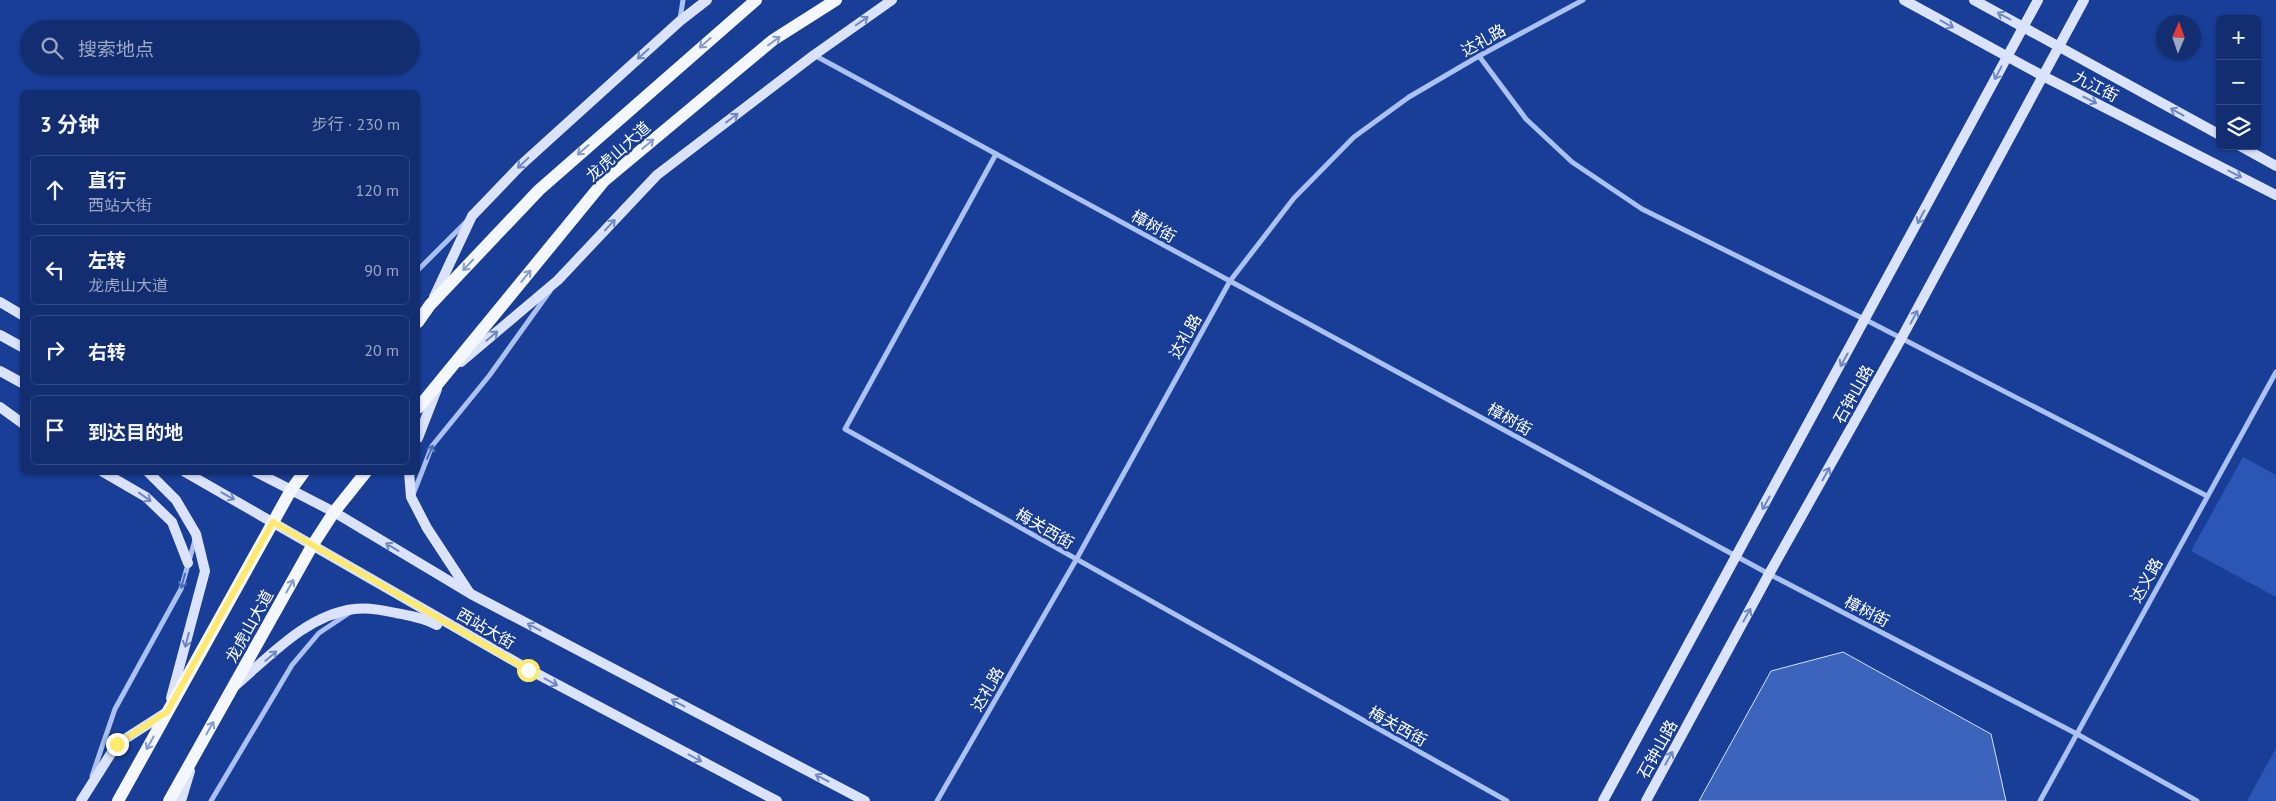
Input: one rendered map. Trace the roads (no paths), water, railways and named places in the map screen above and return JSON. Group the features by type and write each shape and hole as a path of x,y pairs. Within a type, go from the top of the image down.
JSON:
{"main road":[{"path":"430,305 472,216 521,165 680,21 707,0"},
{"name":"龙虎山大道","path":"420,319 430,305 539,190 756,0"},
{"name":"龙虎山大道","path":"420,405 604,181 774,40 836,0"},
{"path":"420,433 441,378 558,280 657,175 814,55 892,0"},
{"name":"九江街","path":"1904,0 2006,57 2276,195"},
{"name":"九江街","path":"1974,0 2216,133"},
{"name":"石钟山路","path":"1603,801 1866,320 2038,0"},
{"name":"石钟山路","path":"1646,801 1769,574 1901,340 2084,0"},
{"path":"2247,150 2276,166"},
{"path":"0,302 20,314"},
{"path":"0,335 20,347"},
{"path":"0,371 20,382"},
{"path":"0,407 20,422"},
{"path":"108,475 146,497 172,522 188,564"},
{"path":"81,801 117,744 167,712 206,571 196,534 176,500 151,475"},
{"name":"西站大街","path":"190,475 528,670 777,801"},
{"name":"西站大街","path":"262,475 334,512 471,594 865,801"},
{"name":"龙虎山大道","path":"118,801 291,490 302,475"},
{"name":"龙虎山大道","path":"169,801 312,546 334,512 364,475"},
{"path":"409,475 412,497 427,528 471,594"},
{"path":"234,688 298,632 330,614 356,608 384,610 425,619 528,670"},
{"path":"181,801 195,754"}],"street":[{"path":"680,21 683,0"},
{"name":"达礼路","path":"937,801 1076,560 1230,281 1294,198 1354,137 1409,98 1479,56 1583,0"},
{"name":"樟树街","path":"814,55 1737,557 2076,734 2197,801"},
{"path":"1479,56 1526,119 1572,162 1642,208 1866,320 1901,340 2207,496"},
{"name":"梅关西街","path":"996,154 845,428 1506,801"},
{"path":"420,268 472,216"},
{"path":"412,497 432,446 489,376 558,280"},
{"name":"达义路","path":"2040,801 2276,372"},
{"path":"89,786 116,708 181,589 196,534"},
{"path":"210,801 292,665 319,633 356,608"}]}
